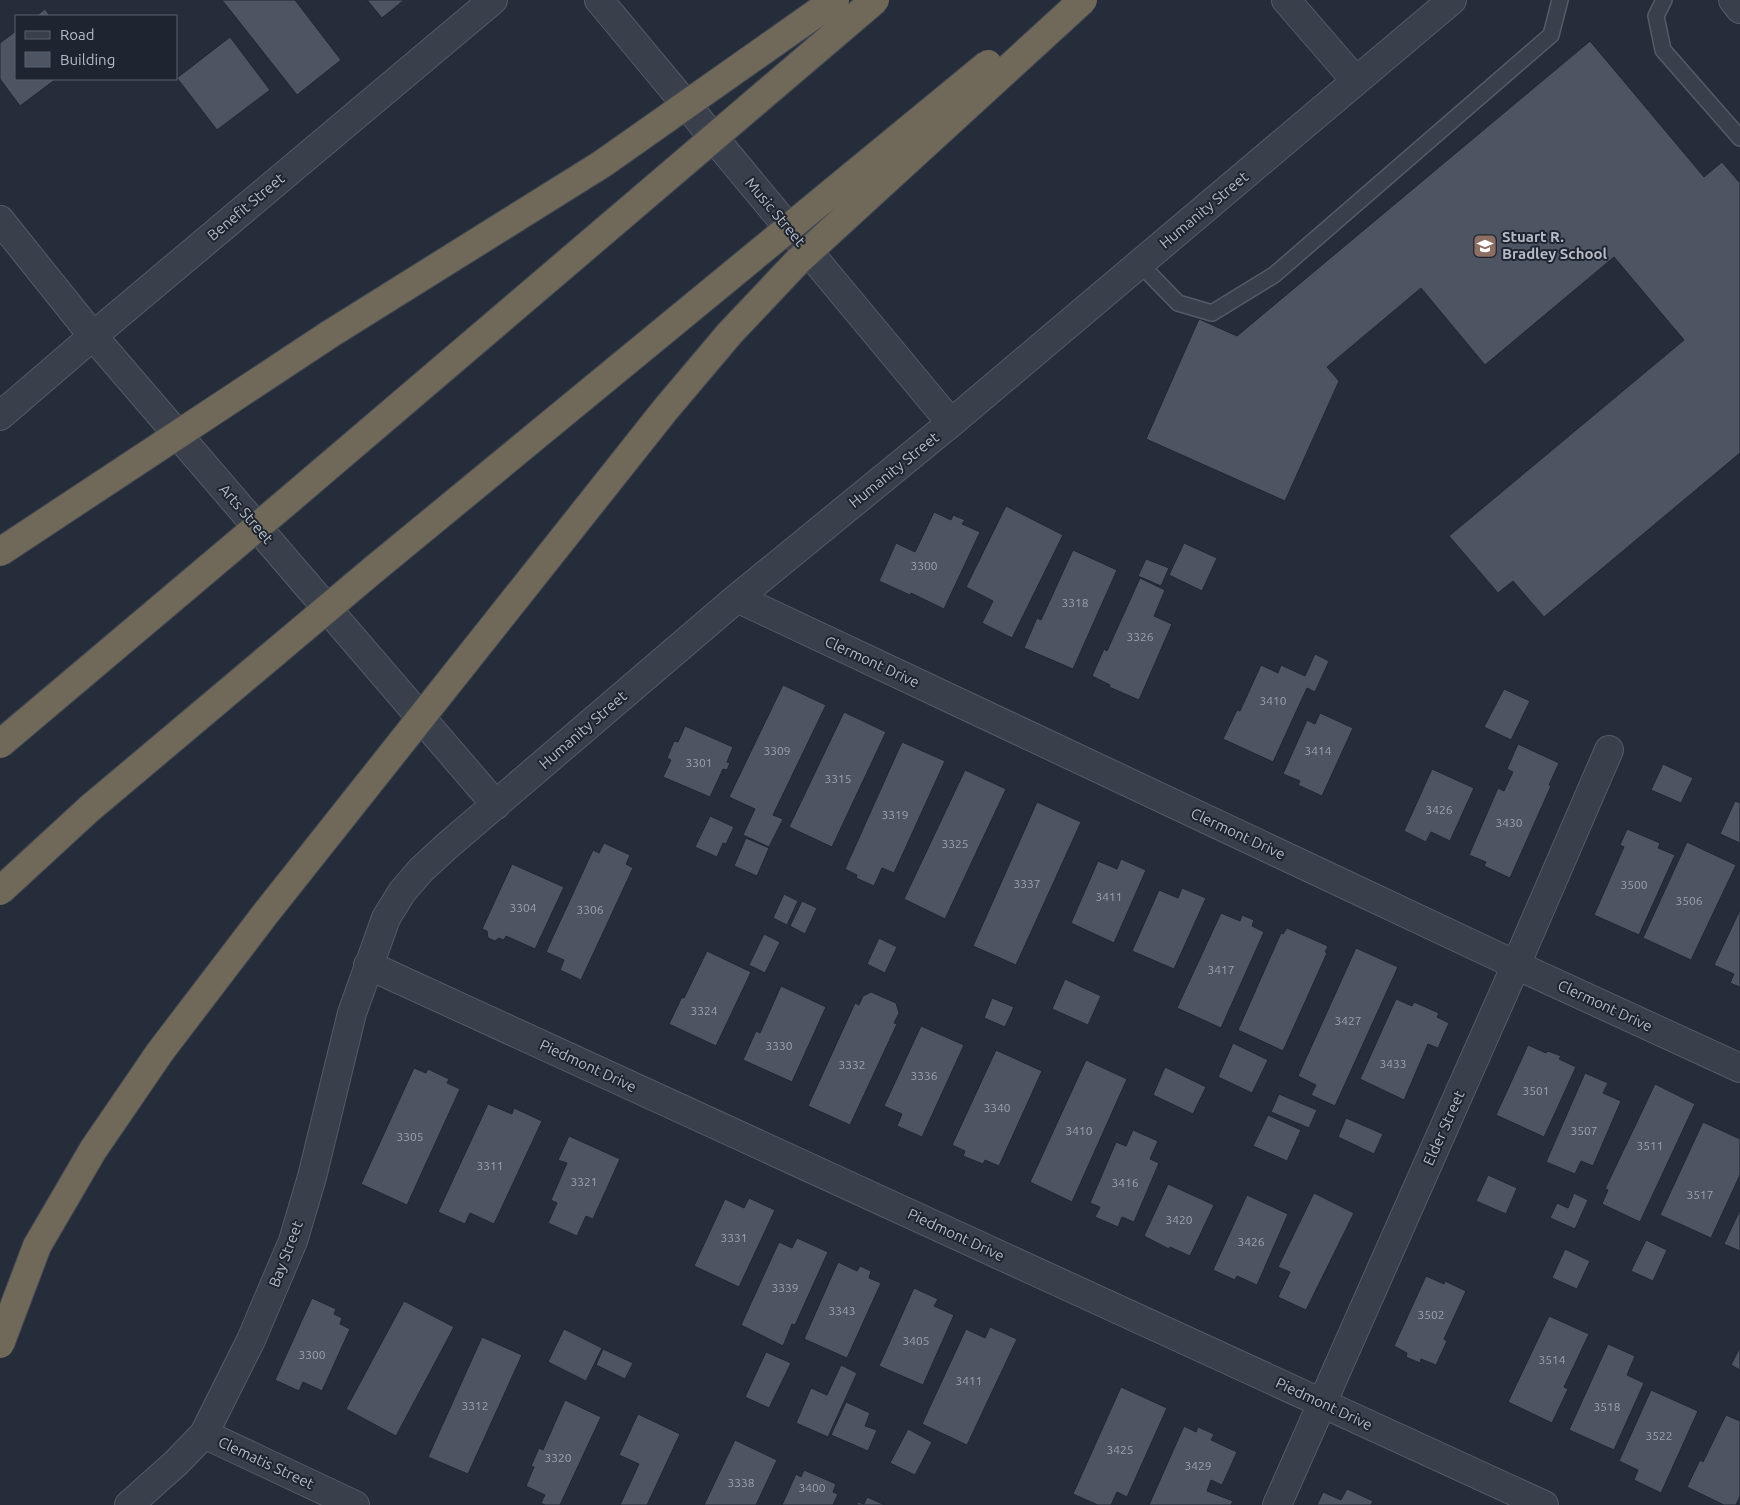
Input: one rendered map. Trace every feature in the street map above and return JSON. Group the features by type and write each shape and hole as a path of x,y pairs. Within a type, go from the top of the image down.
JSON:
{"highway":[{"path":"0,552 330,334 602,164 835,0"},
{"path":"0,744 875,0"},
{"path":"0,891 96,802 358,582 1066,0"},
{"path":"0,1344 37,1246 93,1150 160,1052 266,913 665,410 730,333 799,260 1084,0"}],"street":[{"name":"Benefit Street","path":"0,416 493,0"},
{"name":"Music Street","path":"598,0 951,423"},
{"path":"1286,0 1356,81"},
{"path":"1733,0 1740,9"},
{"name":"Humanity Street","path":"368,965 386,918 402,892 434,858 737,598 951,423 1140,264 1356,81 1445,2"},
{"name":"Arts Street","path":"0,220 93,336 496,805"},
{"name":"Clermont Drive","path":"737,598 1516,965 1740,1068"},
{"name":"Elder Street","path":"1277,1505 1609,750"},
{"name":"Piedmont Drive","path":"368,965 1544,1505"},
{"name":"Bay Street","path":"129,1505 176,1463 204,1434 251,1340 293,1241 312,1177 352,1013 368,965"},
{"name":"Clematis Street","path":"204,1434 355,1505"}],"lane":[{"path":"1140,264 1178,303 1212,313 1274,275 1551,35 1560,0"},
{"path":"1664,0 1656,16 1663,50 1740,138"}],"building":[{"path":"222,0 295,0 341,60 297,95"},
{"path":"367,0 404,0 382,18"},
{"path":"45,9 49,15 37,15"},
{"path":"15,32 15,80 55,80 20,106 0,79 0,43"},
{"path":"230,37 270,90 217,130 178,77"},
{"path":"1590,41 1704,177 1722,162 1740,183 1740,453 1544,617 1513,581 1498,593 1449,536 1684,340 1614,257 1485,365 1421,288 1327,367 1339,381 1285,501 1146,439 1199,319 1237,336"},
{"path":"1006,506 1063,535 1012,638 982,623 993,601 966,587"},
{"path":"934,512 951,520 953,515 965,520 962,524 980,532 944,609 911,593 910,595 879,581 896,543 915,552"},
{"path":"1184,543 1217,558 1202,591 1169,575"},
{"path":"1073,550 1117,570 1073,669 1024,648 1037,618 1041,620"},
{"path":"1146,559 1169,568 1161,586 1138,576"},
{"path":"1140,578 1165,590 1154,616 1172,624 1139,700 1109,687 1110,685 1092,676 1104,649 1107,651"},
{"path":"1315,654 1329,661 1315,692 1307,688 1273,762 1223,739 1237,710 1240,711 1261,665 1278,673 1281,665 1305,676"},
{"path":"783,685 826,705 773,815 783,819 769,847 743,835 755,809 729,797"},
{"path":"1504,689 1530,701 1511,740 1484,727"},
{"path":"844,712 886,732 832,847 789,827"},
{"path":"1320,713 1353,728 1322,796 1298,785 1300,781 1283,774 1307,720 1315,724"},
{"path":"685,726 733,747 727,762 730,763 727,770 723,769 710,797 663,777 671,760 667,758 674,741 678,742"},
{"path":"902,742 945,761 894,873 882,868 874,886 856,878 857,875 845,869"},
{"path":"1518,744 1559,763 1549,785 1551,786 1510,878 1484,866 1486,862 1469,855 1498,788 1504,791 1513,772 1507,769"},
{"path":"1663,764 1693,778 1681,803 1651,790"},
{"path":"1432,769 1474,788 1450,841 1431,832 1426,842 1404,831"},
{"path":"965,770 1006,789 945,919 904,899"},
{"path":"1735,801 1740,803 1740,843 1720,834"},
{"path":"1037,802 1081,822 1016,965 973,946"},
{"path":"710,816 734,827 726,844 723,843 717,857 695,847"},
{"path":"1627,829 1660,843 1658,848 1675,855 1639,935 1594,915 1624,847 1620,845"},
{"path":"746,838 769,848 757,876 734,866"},
{"path":"1687,842 1736,865 1691,960 1643,938"},
{"path":"604,843 630,855 626,864 633,868 581,980 560,970 564,960 546,952 593,850 599,853"},
{"path":"1121,859 1146,870 1114,943 1071,923 1098,861 1117,869"},
{"path":"512,864 564,887 535,949 506,936 504,940 499,938 495,941 488,938 487,931 482,929"},
{"path":"1182,888 1206,898 1174,969 1132,951 1159,890 1178,898"},
{"path":"784,894 798,901 787,925 773,918"},
{"path":"802,901 817,908 805,934 790,926"},
{"path":"1740,910 1740,987 1730,983 1734,974 1714,965"},
{"path":"1221,913 1240,921 1242,915 1254,920 1252,926 1264,932 1221,1028 1177,1008"},
{"path":"1287,928 1328,946 1325,952 1327,953 1283,1051 1238,1030 1281,933 1283,934"},
{"path":"764,934 780,942 765,973 749,965"},
{"path":"879,938 897,947 885,973 867,964"},
{"path":"1356,948 1398,967 1335,1106 1311,1095 1316,1085 1298,1076"},
{"path":"707,951 751,972 716,1046 669,1024"},
{"path":"1065,979 1101,996 1088,1025 1052,1009"},
{"path":"781,986 826,1007 792,1082 743,1060 756,1031 760,1033"},
{"path":"871,992 896,1003 899,1013 894,1023 897,1024 850,1125 808,1106 855,1003 859,1005 863,996"},
{"path":"992,998 1014,1007 1005,1027 984,1018"},
{"path":"1396,999 1412,1006 1414,1002 1439,1013 1437,1017 1449,1023 1438,1048 1428,1044 1404,1100 1360,1079"},
{"path":"921,1026 964,1045 922,1137 897,1126 902,1114 884,1106"},
{"path":"1233,1043 1268,1060 1252,1093 1218,1077"},
{"path":"1528,1045 1546,1053 1548,1051 1561,1056 1559,1059 1576,1067 1544,1137 1496,1115"},
{"path":"996,1050 1042,1071 999,1166 985,1160 983,1164 963,1156 965,1151 952,1145"},
{"path":"1086,1060 1127,1079 1072,1202 1030,1182"},
{"path":"1165,1067 1206,1087 1193,1114 1153,1095"},
{"path":"414,1068 426,1073 428,1069 449,1079 447,1083 460,1089 407,1205 361,1184"},
{"path":"1585,1073 1608,1083 1603,1093 1621,1101 1593,1166 1581,1161 1575,1174 1546,1162"},
{"path":"1655,1084 1695,1104 1640,1222 1602,1204 1608,1190 1605,1189"},
{"path":"1279,1094 1317,1110 1309,1128 1271,1112"},
{"path":"488,1104 512,1114 514,1108 542,1121 494,1224 470,1213 465,1224 438,1212"},
{"path":"1268,1115 1301,1130 1287,1161 1253,1146"},
{"path":"1346,1118 1383,1134 1374,1154 1338,1137"},
{"path":"1703,1122 1740,1139 1740,1175 1711,1238 1660,1215"},
{"path":"1133,1130 1158,1141 1150,1159 1159,1163 1134,1222 1122,1217 1118,1227 1095,1217 1100,1207 1090,1203 1116,1142 1126,1146"},
{"path":"569,1136 620,1159 593,1219 586,1216 577,1236 548,1223 557,1203 551,1200 567,1163 558,1160"},
{"path":"1488,1175 1517,1188 1506,1214 1476,1201"},
{"path":"1168,1184 1214,1205 1190,1256 1170,1247 1169,1249 1144,1236"},
{"path":"1314,1193 1354,1213 1306,1310 1278,1297 1290,1272 1278,1267"},
{"path":"1574,1193 1588,1200 1575,1229 1550,1218 1557,1203 1568,1208"},
{"path":"1247,1195 1288,1214 1257,1285 1237,1276 1235,1280 1213,1270"},
{"path":"749,1198 775,1210 739,1287 694,1266 725,1199 744,1208"},
{"path":"1740,1210 1740,1251 1724,1244"},
{"path":"797,1238 828,1252 795,1325 792,1324 783,1346 741,1325 779,1242 792,1248"},
{"path":"1646,1240 1667,1250 1653,1281 1631,1271"},
{"path":"1565,1249 1590,1261 1577,1289 1552,1278"},
{"path":"838,1262 857,1271 860,1266 871,1271 869,1278 881,1283 847,1358 804,1339"},
{"path":"1426,1276 1444,1284 1445,1281 1466,1291 1444,1339 1447,1341 1436,1365 1421,1359 1420,1363 1406,1357 1407,1353 1394,1346"},
{"path":"914,1288 938,1299 934,1306 954,1315 923,1385 879,1366"},
{"path":"312,1298 336,1309 334,1314 342,1318 340,1324 350,1329 322,1391 303,1382 299,1391 275,1380"},
{"path":"404,1301 454,1327 396,1436 346,1409"},
{"path":"1549,1316 1589,1334 1564,1387 1568,1389 1552,1423 1508,1402"},
{"path":"990,1327 1017,1339 967,1445 922,1424 966,1329 985,1338"},
{"path":"564,1329 602,1348 586,1381 548,1362"},
{"path":"482,1337 522,1355 468,1474 428,1457"},
{"path":"1608,1344 1635,1356 1627,1375 1644,1383 1614,1450 1569,1430"},
{"path":"1740,1347 1740,1370 1731,1365"},
{"path":"603,1349 633,1363 625,1379 596,1365"},
{"path":"766,1352 791,1363 769,1408 745,1397"},
{"path":"841,1365 857,1373 828,1437 796,1423 811,1388 827,1395"},
{"path":"1121,1387 1167,1408 1127,1497 1117,1492 1111,1505 1098,1505 1073,1494"},
{"path":"1651,1390 1698,1411 1661,1493 1634,1480 1638,1470 1619,1461"},
{"path":"565,1400 601,1417 560,1505 545,1505 541,1503 545,1495 526,1486 534,1467 531,1466 539,1448 543,1450"},
{"path":"846,1402 870,1413 865,1426 877,1430 868,1451 831,1435"},
{"path":"638,1414 680,1434 647,1505 620,1505 639,1464 619,1455"},
{"path":"1726,1415 1740,1421 1740,1496 1736,1505 1724,1505 1687,1487 1700,1460 1703,1462"},
{"path":"1184,1426 1196,1432 1198,1427 1214,1434 1211,1440 1237,1452 1222,1485 1211,1480 1207,1491 1233,1501 1231,1505 1149,1505"},
{"path":"908,1429 932,1442 915,1475 890,1463"},
{"path":"735,1440 777,1460 756,1505 704,1505"},
{"path":"804,1470 836,1484 833,1492 838,1494 833,1505 782,1505 796,1474 801,1477"},
{"path":"1347,1489 1373,1501 1371,1505 1317,1505 1323,1492 1341,1500"},
{"path":"867,1497 885,1505 857,1505 858,1502 864,1504"}],"place":[{"name":"Stuart R. Bradley School","path":"1485,246"}]}
